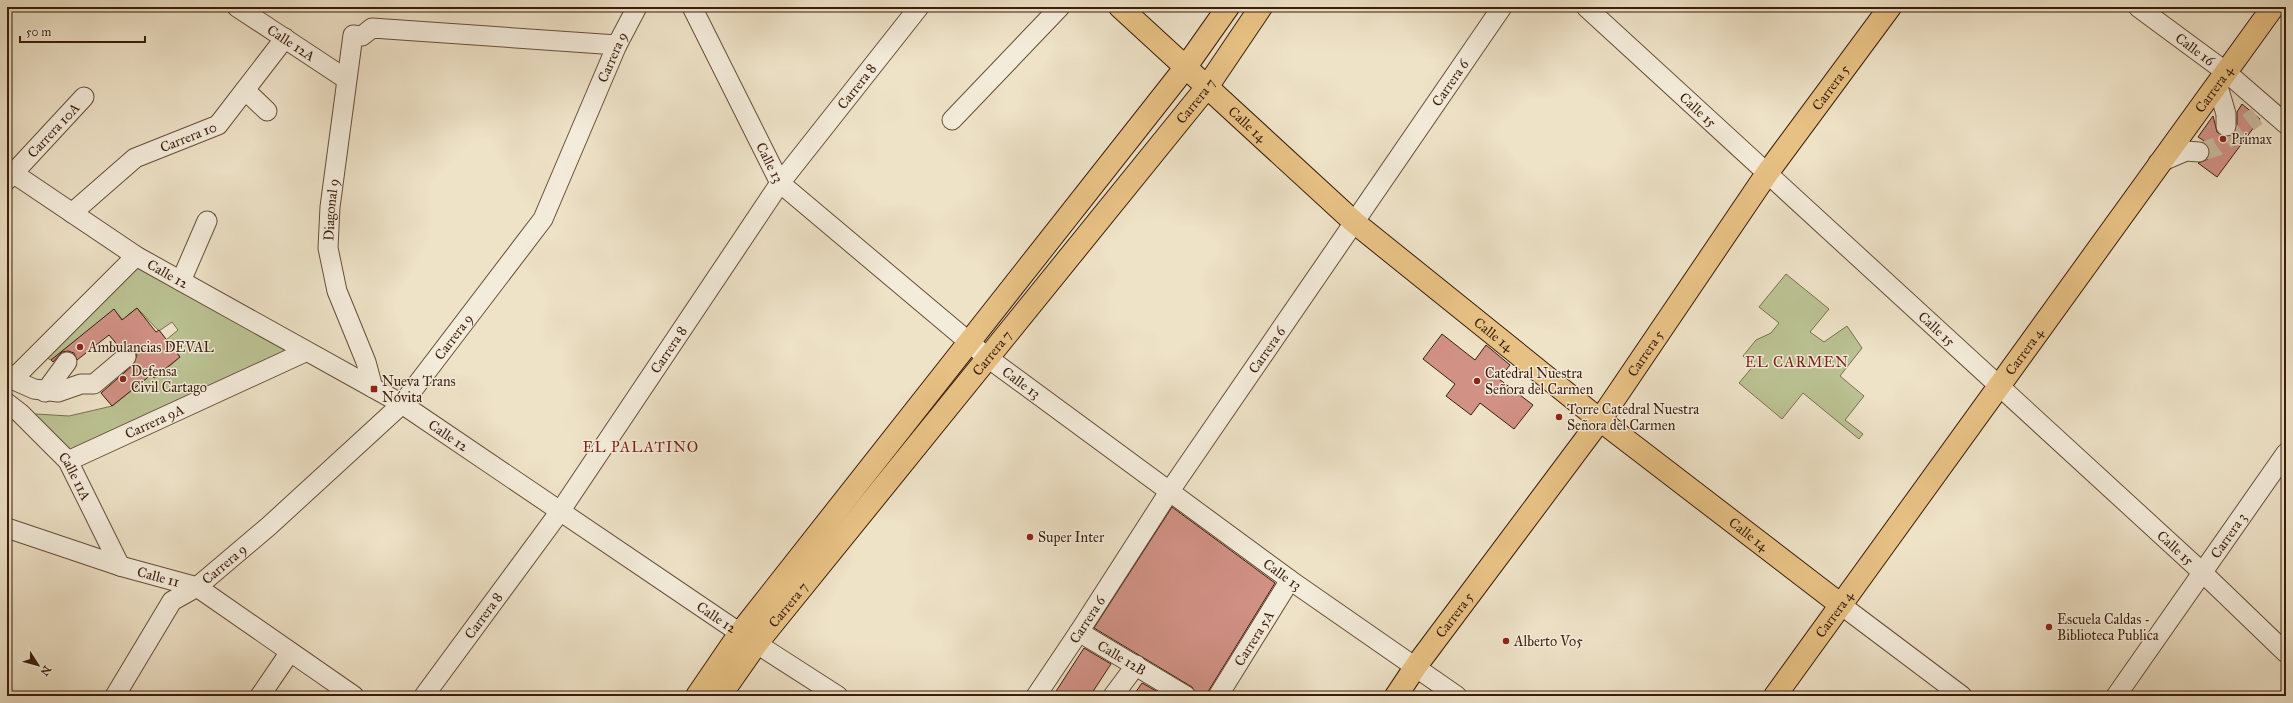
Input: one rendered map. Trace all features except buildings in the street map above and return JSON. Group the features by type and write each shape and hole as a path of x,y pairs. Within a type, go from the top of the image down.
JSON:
{"main road":[{"name":"Calle 14","path":"1120,7 1354,222 1600,420 1841,605"},
{"name":"Carrera 7","path":"720,696 748,638 969,343 1185,68 1228,7"},
{"name":"Carrera 7","path":"697,696 988,358 1207,87 1261,7"},
{"name":"Carrera 5","path":"1396,696 1416,666 1600,420 1768,172 1890,7"},
{"name":"Carrera 4","path":"1775,696 2000,387 2158,163 2273,7"}],"street":[{"name":"Calle 12A","path":"237,7 346,79"},
{"name":"Carrera 9","path":"115,696 172,601 197,587 269,526 402,404 543,219 617,45 637,7"},
{"name":"Calle 13","path":"692,7 780,184 988,358 1290,580 1416,666 1457,696"},
{"name":"Carrera 8","path":"424,696 561,510 780,184 919,7"},
{"path":"952,120 1060,7"},
{"name":"Carrera 6","path":"1036,696 1080,632 1169,492 1502,7"},
{"name":"Calle 15","path":"1586,7 1768,172 2204,573 2286,653"},
{"name":"Calle 16","path":"2138,7 2257,108 2286,124"},
{"name":"Diagonal 9","path":"373,388 366,362 337,292 328,248 330,207 353,35 362,36 372,28 617,45"},
{"name":"Carrera 10","path":"72,213 135,158 218,124 285,38"},
{"path":"2221,78 2226,114 2226,126"},
{"path":"245,90 267,111"},
{"name":"Carrera 10A","path":"9,174 84,98"},
{"path":"2158,163 2186,151 2199,152"},
{"name":"Calle 12","path":"9,174 72,213 136,256 181,280 305,352 402,404 561,510 748,638 838,696"},
{"path":"181,280 207,221"},
{"path":"126,357 94,384 81,384 51,392 22,385 11,376 136,256"},
{"name":"Carrera 9A","path":"68,461 305,352"},
{"path":"51,392 70,364"},
{"name":"Calle 11A","path":"7,403 20,413 68,461 120,566"},
{"name":"Carrera 3","path":"2116,696 2204,573 2286,453"},
{"name":"Calle 11","path":"7,528 120,566 197,587 354,696"},
{"name":"Carrera 5A","path":"1218,696 1290,580"},
{"name":"Calle 14","path":"1841,605 1962,696"},
{"name":"Calle 12B","path":"1080,632 1186,696"},
{"path":"260,696 290,652"},
{"path":"1114,696 1136,665"}],"green space":[{"path":"136,256 305,352 68,461 20,413 69,416 112,406 152,374 155,378 180,357 166,340 178,330 172,322 159,331 137,308 128,315 125,322 114,310 51,360 40,354"},
{"path":"1786,274 1829,309 1810,332 1824,342 1847,326 1862,348 1840,376 1864,396 1845,420 1863,434 1859,439 1803,393 1782,419 1739,383 1754,365 1743,356 1756,340 1771,333 1779,323 1759,307"}],"tunnel":[{"path":"2199,152 2216,147 2257,116"}],"place":[{"name":"Primax","path":"2223,139"},
{"name":"Ambulancias DEVAL","path":"80,347"},
{"name":"Defensa Civil Cartago","path":"123,379"},
{"name":"Catedral Nuestra Señora del Carmen","path":"1477,381"},
{"name":"Nueva Trans Nóvita","path":"374,389"},
{"name":"Torre Catedral Nuestra Señora del Carmen","path":"1559,417"},
{"name":"Super Inter","path":"1030,537"},
{"name":"Escuela Caldas - Biblioteca Publica","path":"2049,627"},
{"name":"Alberto Vo5","path":"1506,641"}],"district":[{"name":"EL CARMEN","path":"1797,362"},
{"name":"EL PALATINO","path":"641,447"}]}
